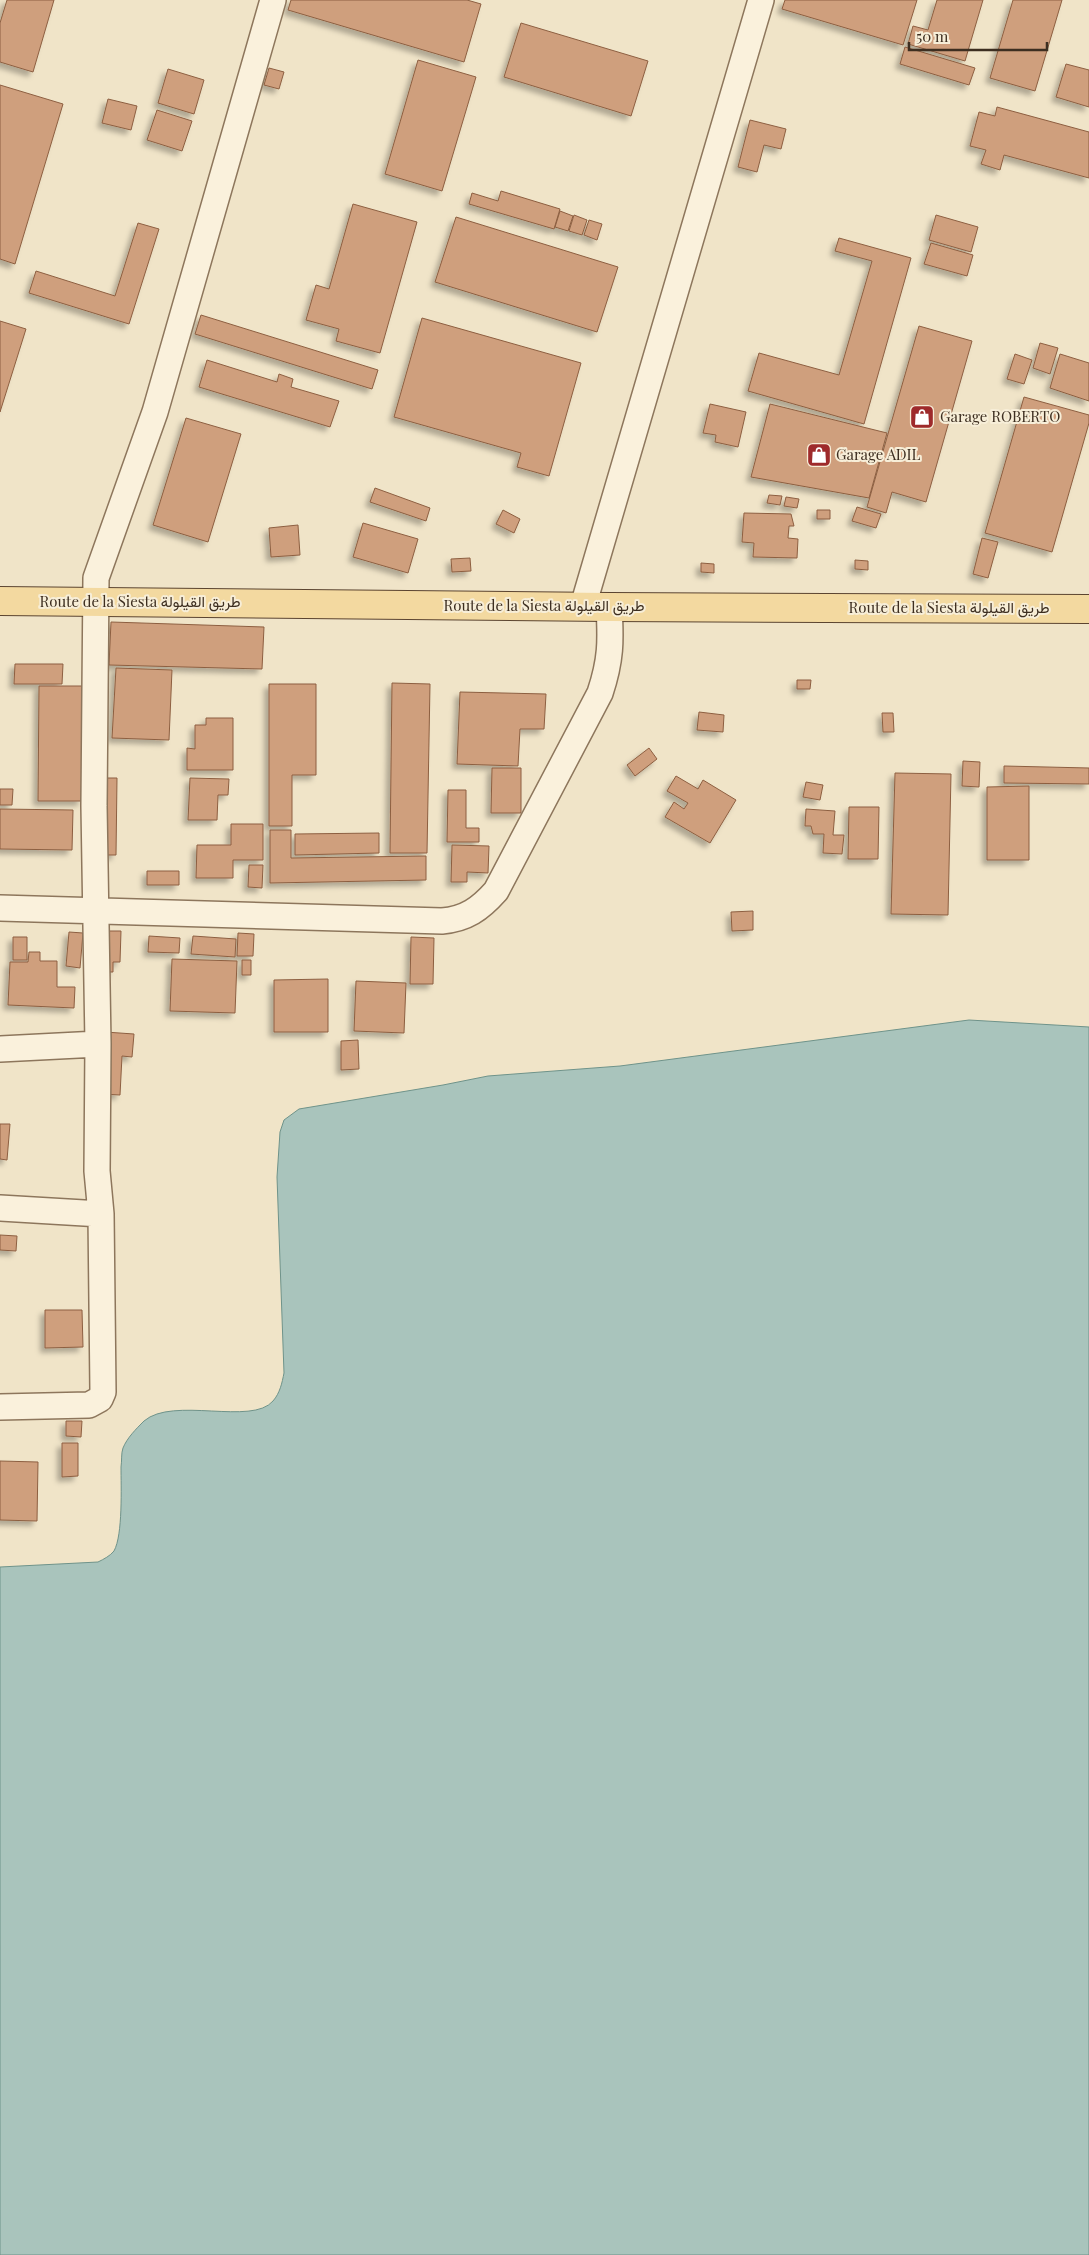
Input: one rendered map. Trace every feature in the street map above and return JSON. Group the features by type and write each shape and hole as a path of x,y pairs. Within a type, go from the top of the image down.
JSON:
{"main road":[{"name":"Route de la Siesta طريق القيلولة","path":"0,601 1089,609"}],"street":[{"path":"0,1408 89,1405 100,1399 103,1392 101,1214 97,1171 98,1044 95,910 96,578 155,412 273,0"},
{"path":"0,908 442,921 457,920 472,914 496,891 600,693 608,669 611,646 596,606 761,0"},
{"path":"0,1049 98,1044"},
{"path":"0,1208 101,1214"}],"water":[{"path":"969,1020 1089,1027 1089,2255 0,2255 0,1567 98,1562 114,1551 117,1544 120,1522 122,1450 129,1437 144,1421 157,1414 173,1411 248,1411 263,1408 275,1398 284,1373 277,1177 280,1132 284,1120 299,1109 488,1076 620,1066"}],"building":[{"path":"7,0 54,0 33,72 0,62 0,23"},
{"path":"291,0 467,0 481,4 464,62 288,10"},
{"path":"785,0 917,0 903,45 782,9"},
{"path":"937,0 983,0 965,61 908,44 913,26 928,30"},
{"path":"1013,0 1062,0 1035,91 990,78"},
{"path":"521,23 648,61 631,116 504,77"},
{"path":"905,47 975,68 969,85 900,64"},
{"path":"418,60 476,77 442,191 385,174"},
{"path":"1066,64 1089,70 1089,107 1056,97"},
{"path":"269,68 284,72 279,89 264,85"},
{"path":"168,69 204,80 194,114 158,103"},
{"path":"0,85 63,104 15,264 0,259"},
{"path":"108,99 137,106 131,130 102,123"},
{"path":"997,107 1089,132 1089,178 1004,155 1000,170 981,164 986,150 970,146 979,112 995,116"},
{"path":"157,110 192,121 182,151 147,140"},
{"path":"750,120 786,129 781,149 764,145 757,172 738,167"},
{"path":"501,191 560,209 554,229 469,204 472,193 498,201"},
{"path":"353,204 417,222 380,353 336,341 339,329 306,320 316,285 329,289"},
{"path":"560,211 573,216 568,231 555,227"},
{"path":"574,215 587,220 582,235 569,231"},
{"path":"936,215 978,227 971,252 929,240"},
{"path":"456,217 618,267 597,332 435,282"},
{"path":"589,220 602,224 597,240 584,235"},
{"path":"138,223 159,229 129,324 29,293 36,271 115,296"},
{"path":"839,238 911,258 864,424 748,391 759,353 839,375 872,261 835,251"},
{"path":"931,243 973,255 967,276 924,264"},
{"path":"201,315 378,370 372,389 195,334"},
{"path":"422,318 581,363 549,476 517,467 521,453 394,417"},
{"path":"0,321 26,329 0,412"},
{"name":"Garage ROBERTO","path":"919,326 972,341 926,502 892,492 886,513 867,507"},
{"path":"1040,343 1058,348 1050,374 1033,368"},
{"path":"1015,354 1032,360 1024,384 1007,379"},
{"path":"1060,354 1089,363 1089,401 1050,388"},
{"path":"207,360 277,382 279,374 293,379 291,387 339,401 330,427 199,387"},
{"path":"1024,397 1089,415 1089,423 1052,552 985,533"},
{"path":"710,404 746,412 738,447 715,442 716,435 703,433"},
{"name":"Garage ADIL","path":"770,404 887,433 869,498 751,477"},
{"path":"186,418 241,434 208,542 153,525"},
{"path":"375,488 430,508 426,521 370,502"},
{"path":"769,495 782,496 780,505 767,503"},
{"path":"786,497 799,499 797,508 784,506"},
{"path":"857,507 881,514 876,528 852,521"},
{"path":"503,510 520,519 514,533 496,524"},
{"path":"817,510 830,510 830,519 817,519"},
{"path":"744,513 791,514 794,526 789,526 788,538 798,539 797,558 753,557 754,543 742,542"},
{"path":"363,523 418,539 408,573 353,557"},
{"path":"298,525 300,555 271,557 269,528"},
{"path":"982,538 998,542 988,578 973,574"},
{"path":"470,558 471,571 452,572 451,559"},
{"path":"855,560 868,561 868,570 855,569"},
{"path":"701,563 714,564 714,573 701,572"},
{"path":"111,622 264,627 262,669 109,665"},
{"path":"15,664 63,664 62,684 14,684"},
{"path":"116,668 172,670 169,740 112,738"},
{"path":"797,680 811,680 810,689 797,689"},
{"path":"392,683 430,684 427,853 390,853"},
{"path":"269,684 316,684 316,775 292,775 292,826 269,826"},
{"path":"39,686 82,686 82,801 38,801"},
{"path":"460,692 546,694 544,729 520,729 518,766 457,764"},
{"path":"699,712 724,715 723,732 697,730"},
{"path":"882,713 893,713 894,732 883,732"},
{"path":"206,718 233,718 233,770 187,770 187,748 195,749 195,725 206,725"},
{"path":"649,748 657,759 635,776 627,765"},
{"path":"963,761 980,762 979,787 962,786"},
{"path":"1004,766 1089,768 1089,784 1004,783"},
{"path":"492,768 521,768 521,813 491,813"},
{"path":"895,773 951,774 948,915 891,914"},
{"path":"676,776 698,789 703,780 736,800 710,843 665,817 674,802 684,809 688,803 667,791"},
{"path":"103,778 117,778 116,855 102,855"},
{"path":"190,778 229,779 228,795 218,795 217,820 188,820"},
{"path":"806,782 823,785 820,800 803,797"},
{"path":"1029,786 1029,860 987,860 987,787"},
{"path":"0,789 13,789 12,805 0,805"},
{"path":"448,790 466,790 466,828 479,828 479,842 447,842"},
{"path":"849,807 879,807 878,859 848,859"},
{"path":"0,809 73,810 72,850 0,849"},
{"path":"806,809 835,811 833,835 844,835 842,854 823,853 824,834 813,834 811,826 805,826"},
{"path":"231,824 263,824 263,860 233,860 233,878 196,878 197,845 231,845"},
{"path":"270,830 291,830 291,858 426,856 426,880 270,883"},
{"path":"379,833 379,853 295,855 295,834"},
{"path":"452,845 489,846 488,873 467,872 467,882 451,882"},
{"path":"249,865 263,865 262,888 248,887"},
{"path":"147,871 179,871 179,885 147,885"},
{"path":"753,911 753,930 732,931 731,912"},
{"path":"101,931 121,931 120,962 113,962 113,972 101,972"},
{"path":"69,932 83,933 80,968 66,966"},
{"path":"238,933 254,934 253,956 237,956"},
{"path":"149,936 180,938 179,953 148,952"},
{"path":"193,936 236,939 235,957 191,954"},
{"path":"13,937 27,937 27,960 13,960"},
{"path":"411,937 434,938 433,984 410,984"},
{"path":"29,952 40,952 40,961 57,961 57,987 75,987 74,1008 8,1005 10,962 28,962"},
{"path":"172,959 237,961 235,1013 170,1011"},
{"path":"242,960 251,960 251,975 242,975"},
{"path":"328,979 328,1032 274,1032 274,980"},
{"path":"356,981 406,983 404,1033 354,1031"},
{"path":"105,1032 134,1034 132,1057 122,1056 120,1095 102,1094"},
{"path":"358,1040 359,1069 341,1070 341,1041"},
{"path":"0,1124 10,1124 7,1160 0,1159"},
{"path":"0,1235 17,1236 16,1251 0,1250"},
{"path":"45,1310 82,1310 83,1347 45,1348"},
{"path":"66,1421 82,1421 81,1437 66,1436"},
{"path":"62,1443 78,1443 78,1476 62,1477"},
{"path":"0,1461 38,1462 37,1521 0,1520"}],"place":[{"name":"Garage ROBERTO","path":"922,417"},
{"name":"Garage ADIL","path":"819,455"}]}
